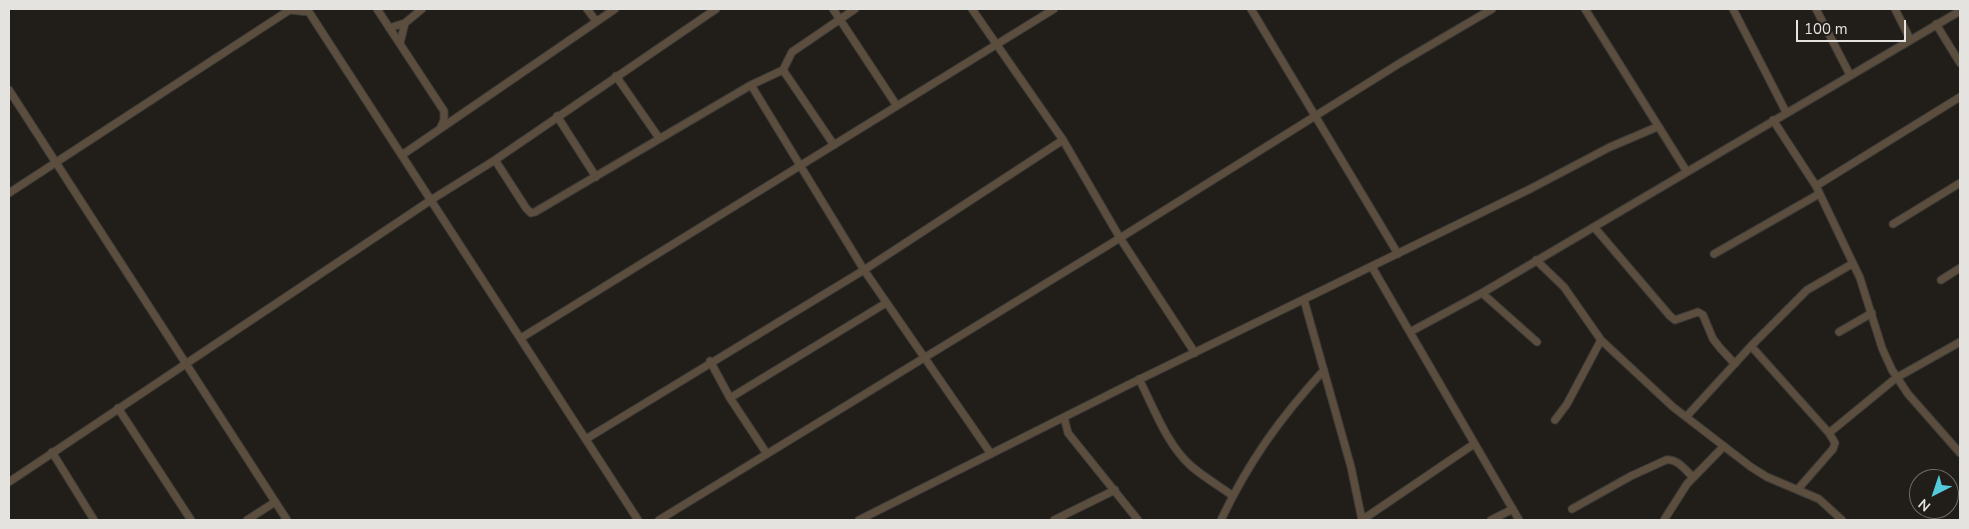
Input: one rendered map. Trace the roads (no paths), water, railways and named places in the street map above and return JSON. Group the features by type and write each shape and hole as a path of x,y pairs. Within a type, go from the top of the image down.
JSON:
{"street":[{"path":"377,9 444,112 441,128"},
{"path":"389,28 405,23 422,9"},
{"path":"587,9 596,21"},
{"path":"402,155 615,9"},
{"path":"9,482 431,200 495,160 716,9"},
{"path":"833,9 896,106"},
{"path":"495,160 526,208 531,212 535,212 751,85 783,70 792,52 855,9"},
{"path":"972,9 1063,140 1120,238 1195,353"},
{"path":"521,338 1054,9"},
{"path":"1251,9 1398,254"},
{"path":"659,520 924,359 1314,116 1492,9"},
{"path":"1585,9 1657,127 1687,172"},
{"path":"1733,9 1786,112"},
{"path":"1816,9 1850,75"},
{"path":"1895,9 1910,39"},
{"path":"9,192 291,10 308,10 638,520"},
{"path":"1410,332 1482,293 1960,10"},
{"path":"400,44 405,23"},
{"path":"1936,24 1960,63"},
{"path":"783,70 834,145"},
{"path":"616,76 659,138"},
{"path":"751,85 864,270 991,454"},
{"path":"9,90 287,520"},
{"path":"1816,186 1960,97"},
{"path":"444,112 462,113"},
{"path":"557,116 596,177"},
{"path":"1773,120 1816,186 1865,290 1882,348 1896,378 1914,402 1960,453"},
{"path":"859,520 1139,380 1372,267 1610,147 1657,127"},
{"path":"586,439 710,361 864,270 1063,140"},
{"path":"1893,224 1960,183"},
{"path":"1714,254 1819,194"},
{"path":"1594,227 1670,316 1676,320 1698,312 1703,315 1714,339 1735,364"},
{"path":"1536,260 1564,287 1601,340 1686,417 1767,477 1819,499 1841,520"},
{"path":"1686,417 1751,346 1808,290 1852,264"},
{"path":"1372,267 1519,520"},
{"path":"1941,280 1960,268"},
{"path":"1482,293 1537,342"},
{"path":"1304,300 1351,467 1362,520 1474,444"},
{"path":"730,398 886,303"},
{"path":"1839,332 1872,313"},
{"path":"1555,420 1567,404 1601,340"},
{"path":"1829,433 1896,378 1960,342"},
{"path":"1751,346 1829,433 1835,443 1833,449 1798,489"},
{"path":"710,361 730,398 768,454"},
{"path":"1221,520 1233,496 1276,424 1324,370"},
{"path":"1139,380 1170,440 1181,455 1191,466 1233,496"},
{"path":"118,408 190,520"},
{"path":"1064,417 1068,433 1116,490 1138,520"},
{"path":"1664,520 1677,497 1693,477 1724,446"},
{"path":"52,452 94,520"},
{"path":"1572,509 1630,476 1666,460 1671,459 1677,462 1693,477"},
{"path":"1054,520 1116,490"},
{"path":"247,520 275,502"},
{"path":"1491,520 1513,509"}]}
